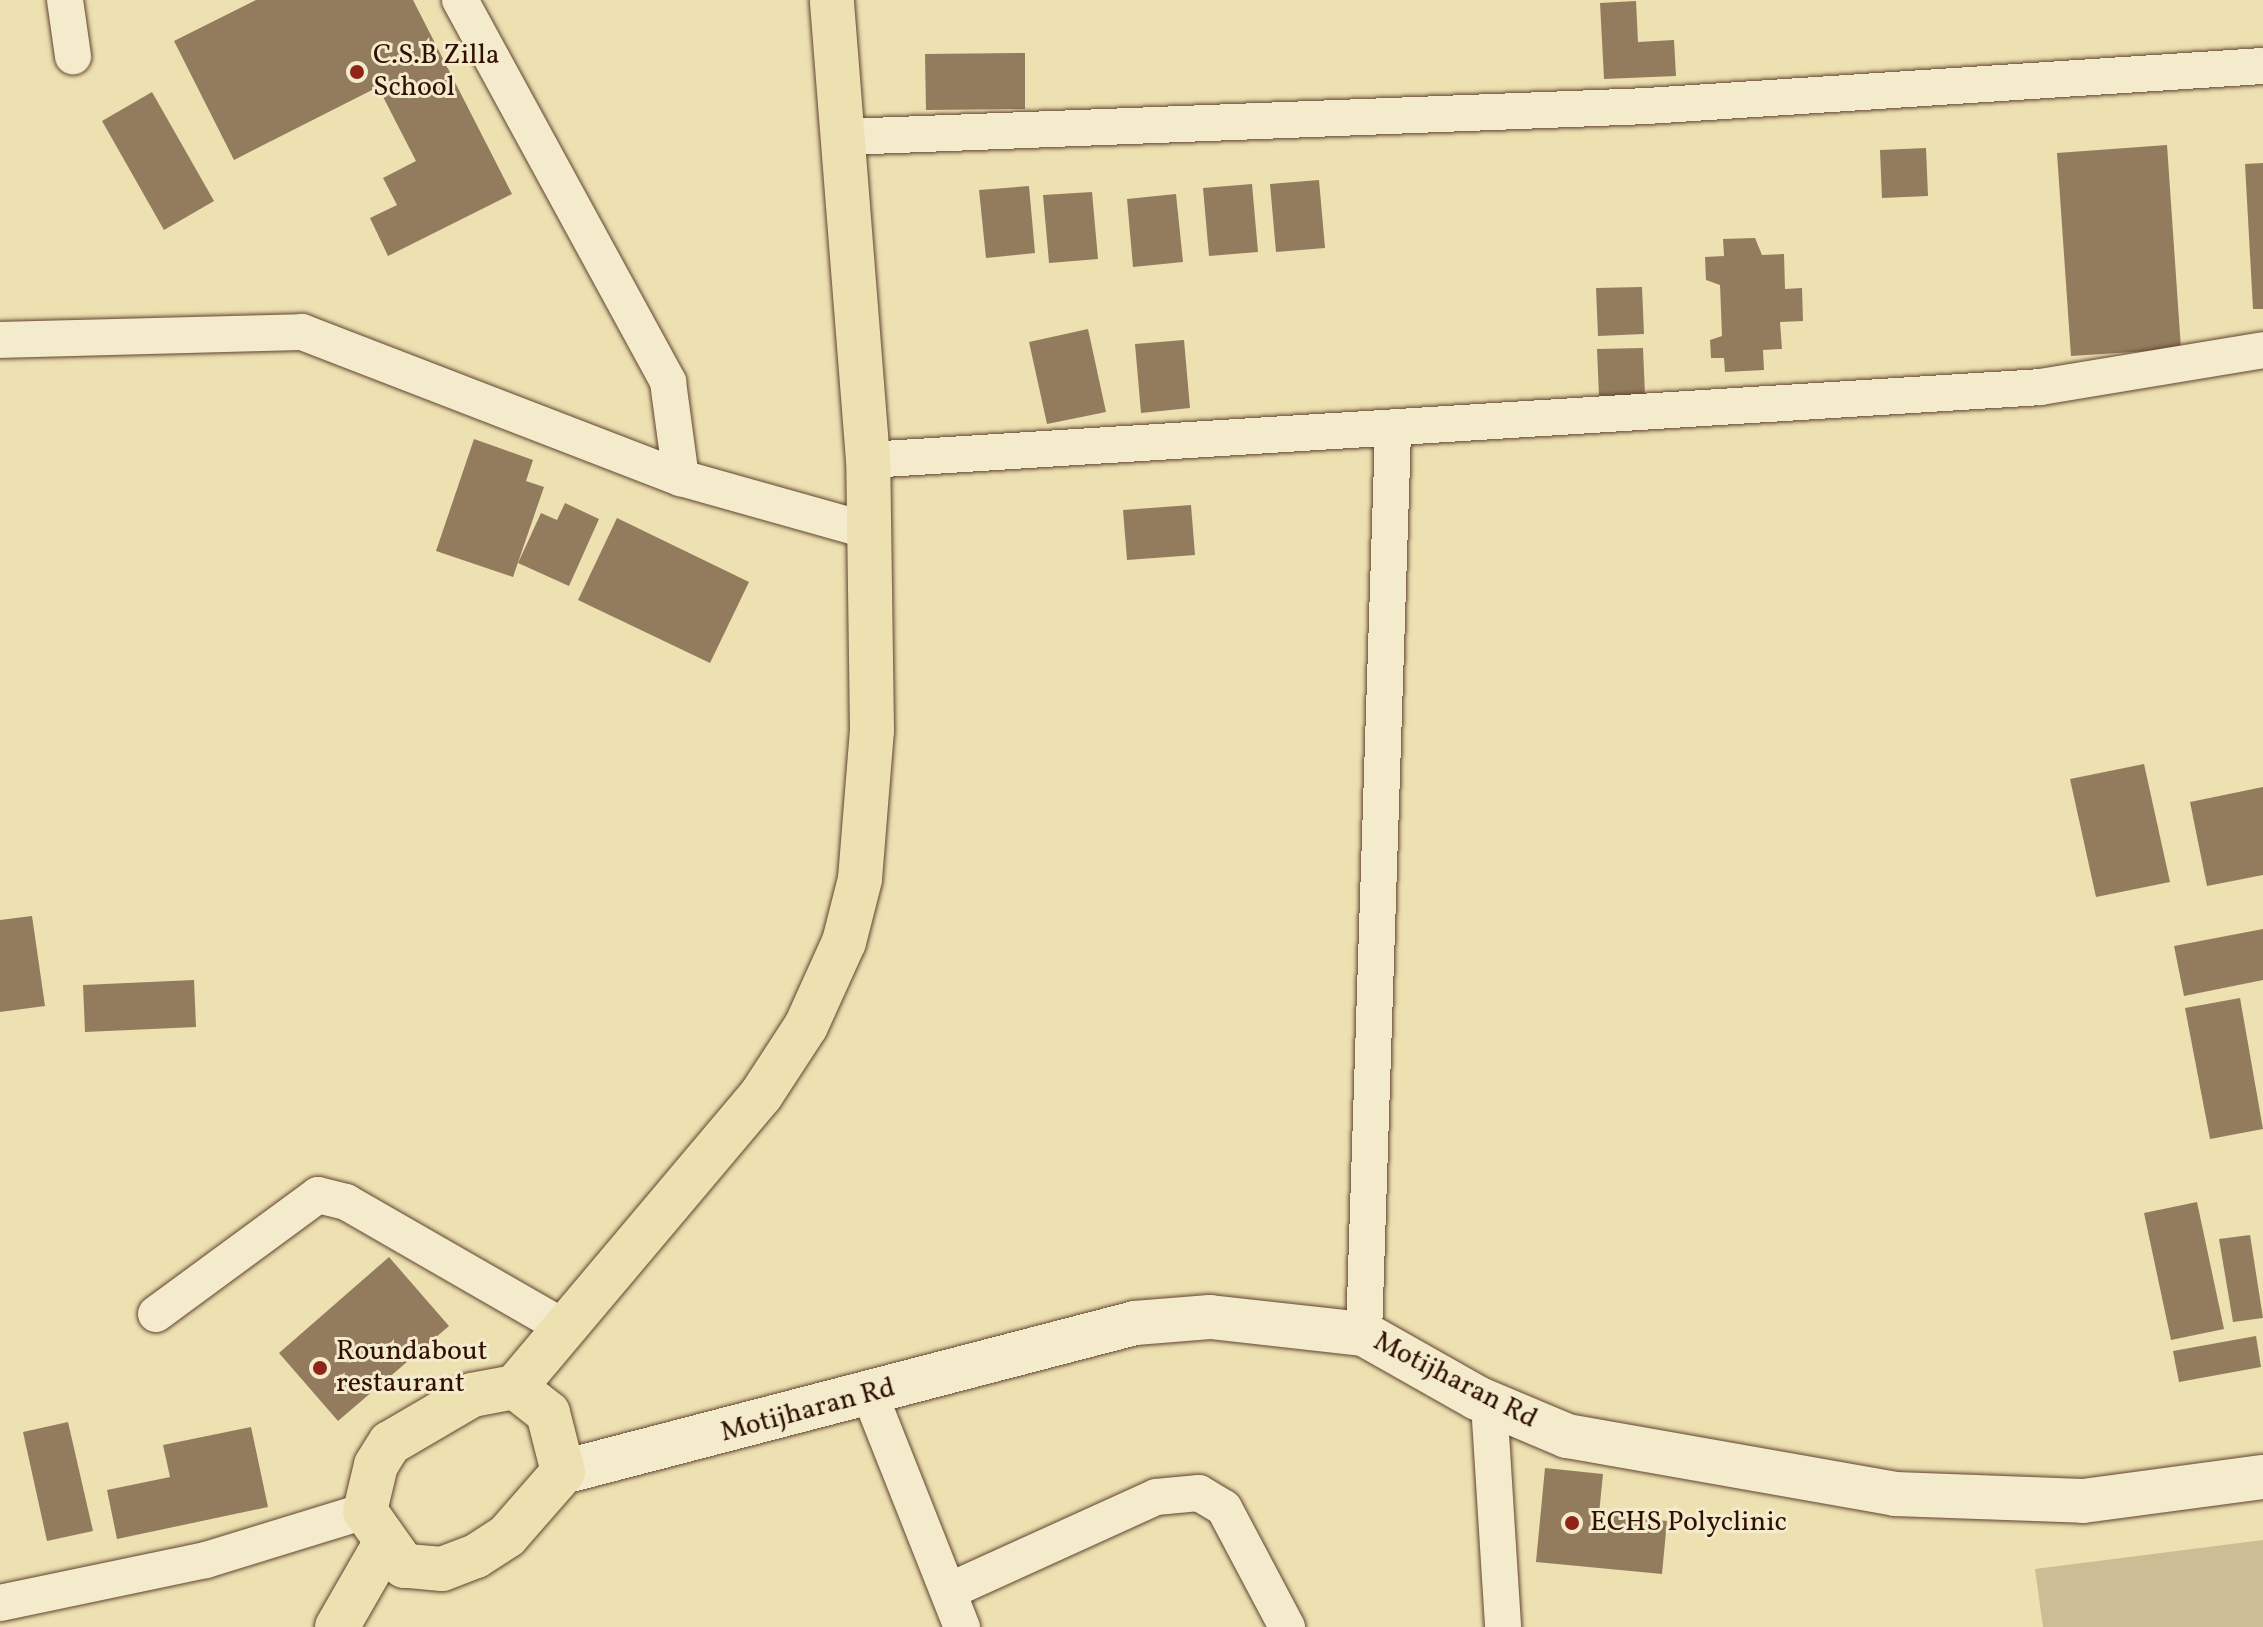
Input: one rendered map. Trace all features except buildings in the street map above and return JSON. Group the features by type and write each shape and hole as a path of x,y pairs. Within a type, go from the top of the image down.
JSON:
{"main road":[{"path":"515,1387 548,1413 563,1472 507,1536 476,1556 442,1569 404,1566 374,1529 366,1483 390,1443 472,1395 515,1387 562,1326 761,1095 806,1026 844,942 860,879 872,731 868,460 845,137 830,6"},
{"name":"Motijharan Rd","path":"563,1472 870,1395 1135,1323 1210,1317 1364,1334 1489,1403 1567,1436 1895,1494 2083,1501 2263,1477"},
{"path":"337,1627 374,1529"}],"street":[{"path":"65,0 73,56"},
{"path":"460,0 668,382 681,478"},
{"path":"845,137 1647,106 2263,66"},
{"path":"0,340 302,332 681,478 869,531"},
{"path":"868,460 1393,432 2040,387 2263,350"},
{"path":"1364,1334 1393,432"},
{"path":"156,1314 318,1195 346,1202 562,1326"},
{"path":"870,1395 962,1627"},
{"path":"1489,1403 1503,1627"},
{"path":"949,1591 1156,1497 1199,1493 1224,1508 1287,1627"},
{"path":"0,1603 374,1529"}],"shaded area":[{"path":"2263,1540 2263,1627 2043,1627 2035,1569"}],"place":[{"name":"C.S.B Zilla School","path":"357,72"},
{"name":"Roundabout restaurant","path":"320,1368"},
{"name":"ECHS Polyclinic","path":"1572,1523"}]}
